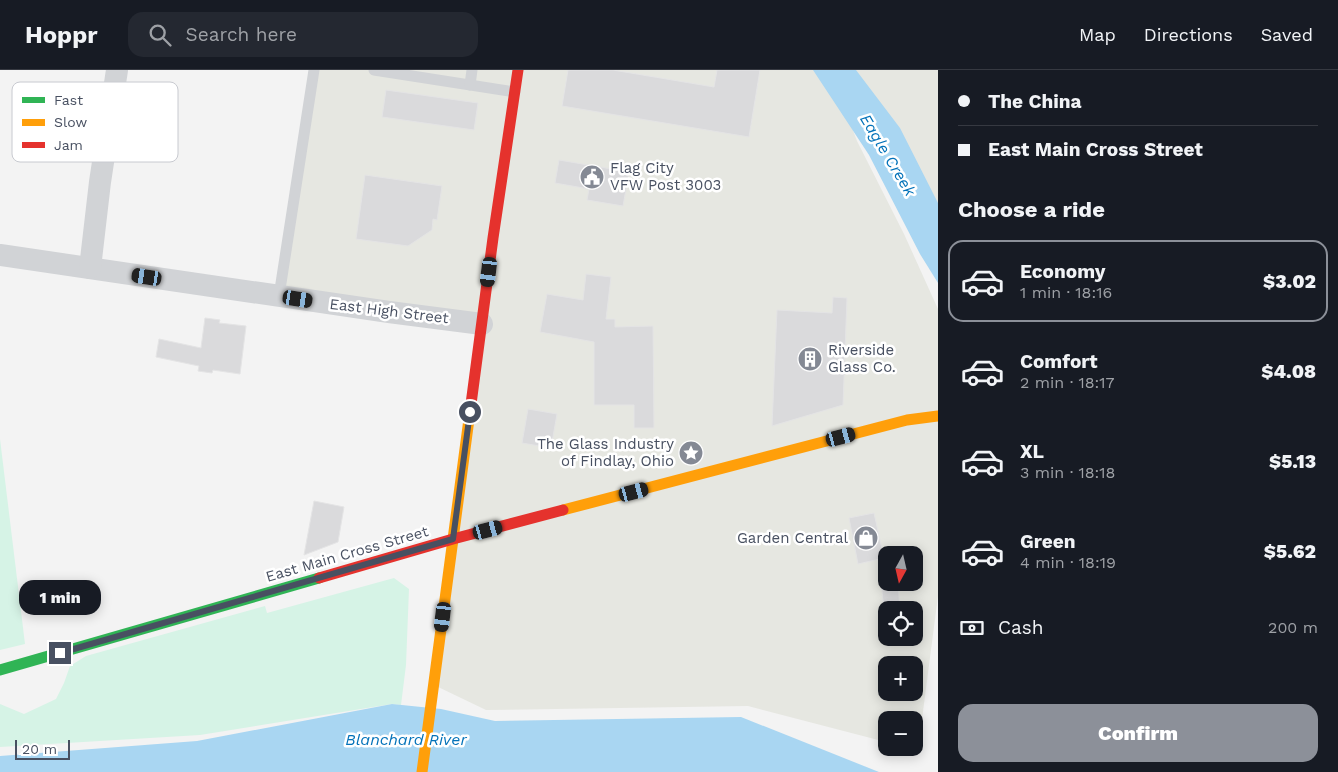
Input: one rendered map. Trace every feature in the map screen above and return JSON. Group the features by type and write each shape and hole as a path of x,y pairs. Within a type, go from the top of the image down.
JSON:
{"main road":[{"path":"422,772 518,70"},
{"name":"East Main Cross Street","path":"0,670 453,539 907,420 938,416"}],"street":[{"path":"90,268 103,162"},
{"name":"East High Street","path":"0,255 482,324"}],"lane":[{"path":"280,296 314,70"},
{"path":"374,70 515,92"},
{"path":"470,84 472,70"}],"shaded area":[{"path":"314,70 830,70 857,141 904,234 938,309 938,596 923,712 878,711 878,740 748,706 486,710 434,685 482,324 279,296"},
{"path":"840,70 938,70 938,216"}],"green space":[{"path":"0,439 25,644 0,650"},
{"path":"394,578 409,589 406,665 401,705 392,704 200,735 0,747 0,704 24,714 56,699 70,666 86,656 265,606 267,613"}],"water":[{"name":"Eagle Creek","path":"813,70 856,70 900,128 938,203 938,283 920,254 869,155"},
{"name":"Blanchard River","path":"392,704 441,709 495,721 741,717 879,772 0,772 0,756 197,741"}],"building":[{"path":"568,70 613,70 714,87 717,70 760,70 749,137 562,106"},
{"path":"386,90 478,103 474,130 382,117"},
{"name":"Flag City VFW Post 3003","path":"559,160 629,172 623,206 587,200 589,189 555,183"},
{"path":"365,175 442,186 437,220 433,219 432,230 408,246 356,239"},
{"path":"586,274 611,277 606,319 615,319 615,327 653,326 654,428 634,428 634,405 594,405 594,342 540,332 547,294 583,300"},
{"name":"Riverside Glass Co.","path":"833,297 847,298 843,405 772,426 777,310 832,313"},
{"path":"205,318 220,320 219,323 246,326 240,374 213,370 212,373 198,371 199,366 156,357 159,339 201,348"},
{"path":"528,409 557,414 551,448 522,443"},
{"path":"314,501 344,507 338,542 304,555"},
{"name":"Garden Central","path":"874,513 881,546 878,546 878,559 858,564 849,518"},
{"path":"882,591 899,591 899,601 883,601"}],"traffic: fast":[{"path":"0,670 319,578"}],"traffic: slow":[{"path":"422,772 471,404"},
{"path":"563,510 907,420 938,416"}],"traffic: jam":[{"path":"471,404 518,70"},
{"path":"319,578 453,539 563,510"}],"place":[{"name":"Flag City VFW Post 3003","path":"592,177"},
{"name":"Riverside Glass Co.","path":"810,359"},
{"name":"The Glass Industry of Findlay, Ohio","path":"691,453"},
{"name":"Garden Central","path":"866,538"}],"route":[{"path":"60,653 453,539 470,412"}]}
